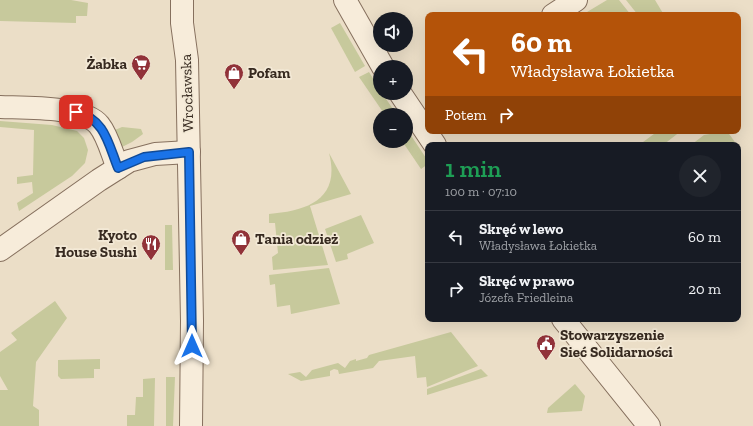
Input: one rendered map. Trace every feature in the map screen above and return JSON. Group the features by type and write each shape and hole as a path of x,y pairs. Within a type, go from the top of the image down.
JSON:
{"street":[{"name":"Wrocławska","path":"182,0 182,23 187,60 189,152 192,320 191,426"},
{"path":"345,0 379,60"},
{"path":"558,12 576,0"},
{"path":"405,100 425,130"},
{"path":"0,107 76,112 91,117 103,131 118,168"},
{"path":"0,250 118,168 144,157 189,152"},
{"path":"565,322 649,426"}],"green space":[{"path":"0,0 71,0 88,3 87,16 76,16 76,23 0,21"},
{"path":"607,0 619,0 629,12 587,12"},
{"path":"626,0 655,0 662,12 636,12"},
{"path":"340,23 365,66 355,72 331,28"},
{"path":"369,72 373,79 373,97 359,77"},
{"path":"375,100 387,100 392,108 380,108"},
{"path":"0,121 52,125 77,131 84,138 88,150 85,163 72,176 19,211 17,203 33,193 32,182 17,184 17,177 33,175 34,130 0,127"},
{"path":"122,127 141,129 143,134 122,147 119,145 115,130"},
{"path":"654,134 677,134 667,142 643,142"},
{"path":"729,134 735,142 695,142 704,135"},
{"path":"413,138 425,156 425,166 421,169 407,148 413,148"},
{"path":"329,153 351,194 310,206 328,265 273,270 272,257 278,253 275,223 269,223 269,214 297,210 308,206 318,200 326,192 330,182 331,169"},
{"path":"361,215 374,243 347,254 348,259 336,262 325,229"},
{"path":"165,225 172,225 173,270 165,270"},
{"path":"329,268 340,304 291,314 290,305 277,307 275,284 270,285 269,275"},
{"path":"55,301 67,318 36,362 33,406 39,410 39,426 0,426 0,390 8,390 0,376 0,352 17,340 11,333"},
{"path":"451,332 478,366 427,387 426,377 417,378 415,356 379,361 373,368 339,374 338,370 334,369 330,371 330,376 301,381 288,374 300,372 306,377 312,370 338,363 345,368 350,361 367,358 369,355"},
{"path":"100,359 100,369 94,369 94,378 61,379 58,376 58,360"},
{"path":"481,369 488,376 427,395 427,389"},
{"path":"166,377 175,377 173,426 166,426"},
{"path":"155,378 154,426 127,426 127,415 135,415 136,397 143,397 143,379"},
{"path":"575,384 585,396 582,411 547,413 548,408"}],"place":[{"name":"Żabka","path":"141,81"},
{"name":"Pofam","path":"234,90"},
{"name":"Tania odzież","path":"241,256"},
{"name":"Kyoto House Sushi","path":"151,261"},
{"name":"Stowarzyszenie Sieć Solidarności","path":"546,361"}],"route":[{"path":"76,112 91,117 100,126 118,168 129,162 144,157 189,152 192,346"}]}
